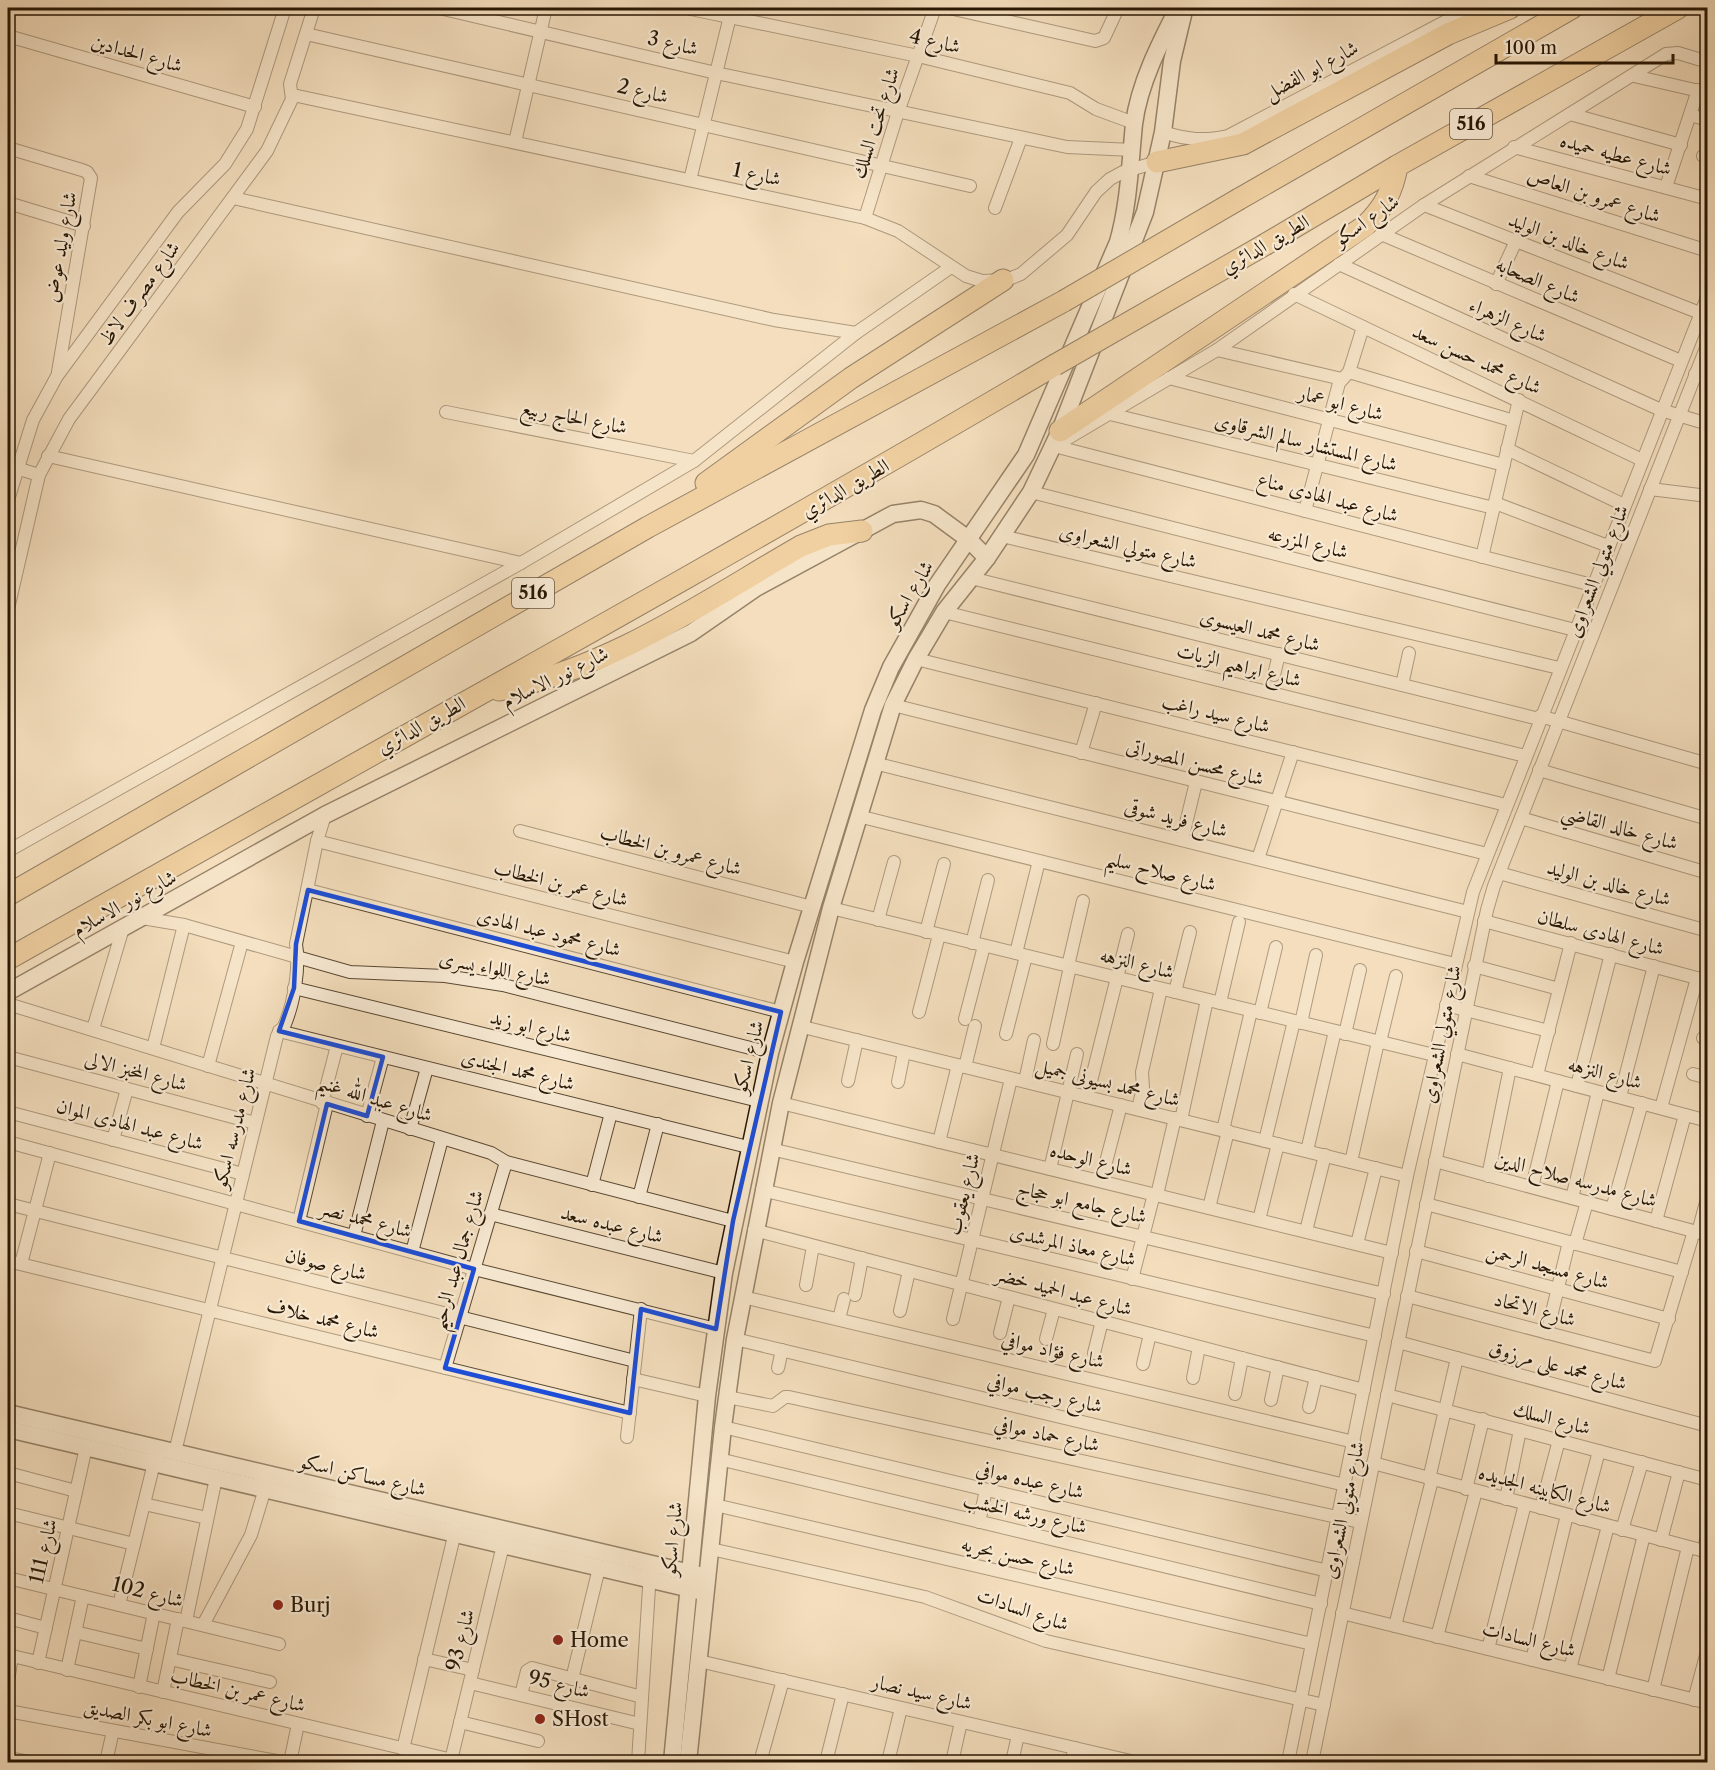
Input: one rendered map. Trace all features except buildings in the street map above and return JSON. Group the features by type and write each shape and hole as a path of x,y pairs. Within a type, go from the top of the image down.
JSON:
{"highway":[{"path":"1157,162 1243,144 1448,34 1510,8"},
{"name":"516","path":"8,894 648,527 1064,301 1572,8"},
{"name":"الطريق الدائري","path":"8,959 478,694 616,620 1266,244 1396,166 1678,8"},
{"path":"1057,439 1365,226 1385,202 1396,166"},
{"path":"648,527 851,378 1003,280"},
{"path":"478,694 534,683 588,664 625,647 801,546 829,535 862,531"}],"main road":[{"path":"1057,439 1145,212 1163,132 1179,9"},
{"name":"شارع اسكو","path":"672,1762 706,1396 723,1273 748,1147 770,1053 795,962 873,710 891,667 912,625 1015,473 1043,416 1118,242 1126,215 1134,123 1146,76 1179,9"},
{"name":"شارع اسكو","path":"688,1762 708,1585 719,1460 735,1339 754,1230 781,1103 831,908 893,705 916,659 944,612 987,558 1031,492 1057,439"},
{"name":"شارع نور الاسلام","path":"8,992 325,815 691,633 756,588 893,514 921,510 934,514 987,558"},
{"name":"شارع مساكن اسكو","path":"15,1422 155,1456 216,1478 267,1482"},
{"name":"شارع مساكن اسكو","path":"15,1422 86,1447 155,1456 175,1452 267,1482 708,1585"},
{"name":"شارع مساكن اسكو","path":"505,1538 599,1568 650,1572"}],"street":[{"name":"شارع مصرف لاظ","path":"8,500 16,468 33,420 57,376 178,212 225,165 247,129 285,8"},
{"name":"شارع مصرف لاظ","path":"8,609 39,475 48,456 69,419 267,151 293,95 290,84 314,8"},
{"name":"شارع 3","path":"439,8 716,73 1021,138 1067,147 1133,150"},
{"path":"515,142 546,8"},
{"name":"شارع 4","path":"686,8 731,12 1070,93 1096,109 1134,123"},
{"name":"شارع تحت السلك","path":"865,218 898,112 935,8"},
{"path":"949,8 1095,40 1104,38 1118,8"},
{"name":"شارع ابو الفضل","path":"1163,132 1186,140 1207,141 1228,136 1471,8"},
{"path":"690,180 731,12"},
{"name":"شارع 2","path":"306,34 970,186"},
{"name":"شارع الحدادين","path":"8,36 255,107"},
{"name":"شارع اسكو","path":"1057,439 1110,414 1217,350 1424,205 1514,147 1671,52 1707,62"},
{"path":"1634,76 1703,92 1690,115 1666,187"},
{"name":"شارع 1","path":"293,95 865,218 898,231 951,267 974,279 1003,280 1021,274 1067,235 1102,185 1131,169 1157,162"},
{"path":"1570,114 1681,145"},
{"path":"1690,115 1707,120"},
{"path":"994,208 1021,138"},
{"name":"شارع عطيه حميده","path":"1514,147 1707,199"},
{"name":"شارع وليد عوض","path":"8,148 87,172 90,184 57,376"},
{"name":"شارع عمرو بن العاص","path":"1469,176 1707,252"},
{"path":"233,198 774,320 856,333"},
{"path":"8,203 84,226"},
{"name":"شارع خالد بن الوليد","path":"1424,205 1700,313"},
{"name":"شارع الصحابه","path":"1381,234 1681,361"},
{"path":"1496,284 1516,241"},
{"name":"شارع الزهراء","path":"1339,264 1661,410 1707,424"},
{"path":"8,851 521,562 694,461 856,333 951,267"},
{"name":"شارع محمد حسن سعد","path":"1294,294 1642,460"},
{"name":"شارع متولي الشعراوى","path":"1288,1761 1407,1176 1468,912 1487,854 1540,717 1707,295"},
{"path":"1305,511 1329,420 1363,327"},
{"name":"شارع متولي الشعراوى","path":"1312,1762 1484,921 1499,873 1679,416 1701,376 1707,342"},
{"path":"1217,350 1345,375 1514,421"},
{"name":"شارع ابو عمار","path":"1169,378 1504,465"},
{"path":"1482,557 1519,400"},
{"name":"شارع الحاج ربيع","path":"446,412 694,461"},
{"name":"شارع المستشار سالم الشرقاوى","path":"1110,414 1317,466 1494,505 1608,546"},
{"name":"شارع عبد الهادى مناع","path":"1057,439 1305,511 1592,585"},
{"path":"1507,449 1624,506"},
{"path":"48,456 521,562"},
{"path":"16,468 39,475"},
{"path":"1650,489 1707,496"},
{"name":"شارع المزرعه","path":"1031,492 1575,630"},
{"name":"شارع متولي الشعراوى","path":"1002,536 1559,668"},
{"name":"شارع محمد العيسوى","path":"971,578 1540,717 1707,764"},
{"name":"شارع ابراهيم الزيات","path":"944,612 1525,756"},
{"path":"1274,675 1279,654"},
{"path":"1402,685 1409,654"},
{"name":"شارع سيد راغب","path":"916,659 1506,805"},
{"path":"1081,753 1096,703"},
{"name":"شارع محسن المصوراتى","path":"893,705 1487,854"},
{"path":"1258,859 1293,752"},
{"name":"شارع فريد شوقى","path":"874,763 1468,912"},
{"path":"1539,770 1707,819"},
{"path":"1182,840 1196,782"},
{"name":"شارع مدرسه اسكو","path":"175,1452 265,1084 279,1031 285,1024 294,988 298,958 296,944 317,841 325,815"},
{"name":"شارع صلاح سليم","path":"858,816 1455,964"},
{"name":"شارع خالد القاضي","path":"1521,818 1707,873"},
{"name":"شارع عمرو بن الخطاب","path":"520,831 812,907"},
{"name":"شارع عمر بن الخطاب","path":"317,841 795,962"},
{"path":"878,920 894,861"},
{"path":"1006,1034 1039,861"},
{"path":"926,932 944,864"},
{"name":"شارع خالد بن الوليد","path":"1499,873 1707,931"},
{"path":"939,1142 962,1066 970,1023 978,944 988,880"},
{"name":"شارع محمود عبد الهادى","path":"308,890 781,1012"},
{"path":"1053,1044 1083,901"},
{"name":"شارع النزهه","path":"831,908 1434,1055"},
{"name":"شارع اللواء يسرى","path":"142,918 184,925 359,973 445,975 474,979 770,1053"},
{"name":"شارع الهادى سلطان","path":"1484,921 1702,979"},
{"path":"1220,1003 1239,922"},
{"path":"153,1048 184,925"},
{"path":"93,1029 123,928"},
{"path":"1175,992 1190,933"},
{"path":"1088,1097 1128,934"},
{"path":"920,1012 939,935"},
{"path":"208,1066 242,942"},
{"path":"1537,1076 1570,943"},
{"path":"1209,1208 1225,1131 1256,1012 1276,947"},
{"path":"1577,1086 1611,954"},
{"path":"1265,1141 1316,955"},
{"path":"1474,966 1559,989"},
{"path":"1620,1097 1654,966"},
{"path":"1306,1151 1360,970"},
{"path":"1351,1162 1396,976"},
{"path":"1661,1108 1702,979"},
{"name":"شارع ابو زيد","path":"294,988 759,1101"},
{"path":"1138,1109 1143,1088 1142,1072 1161,989"},
{"path":"1132,1279 1178,1119 1207,1000"},
{"name":"شارع عبد الله غنيم","path":"8,1004 491,1154 506,1162 733,1221"},
{"path":"1446,1005 1549,1031"},
{"name":"شارع محمد بسيونى جميل","path":"799,1026 1407,1176"},
{"name":"شارع محمد الجندى","path":"279,1031 748,1147"},
{"path":"848,1082 857,1040"},
{"path":"1025,1082 1034,1040"},
{"path":"298,1221 338,1046"},
{"path":"898,1082 904,1052"},
{"path":"1050,1169 1077,1054"},
{"name":"شارع النزهه","path":"1457,1054 1707,1121"},
{"path":"367,1116 383,1057"},
{"name":"شارع المخبز الالى","path":"8,1058 255,1123"},
{"path":"410,1129 427,1068"},
{"path":"1488,1176 1510,1068"},
{"path":"1693,1074 1707,1078"},
{"name":"شارع يعقوب","path":"952,1319 1011,1079"},
{"path":"1532,1187 1558,1081"},
{"path":"113,1140 127,1089"},
{"path":"1572,1198 1598,1092"},
{"name":"شارع الوحده","path":"781,1103 1392,1252"},
{"path":"1612,1209 1642,1103"},
{"path":"1101,1181 1121,1105"},
{"name":"شارع عبد الهادى الموان","path":"8,1112 243,1174"},
{"path":"592,1185 611,1113"},
{"path":"1656,1221 1685,1115"},
{"path":"354,1236 383,1121"},
{"path":"639,1197 658,1124"},
{"path":"412,1252 442,1139"},
{"name":"شارع محمد نصر","path":"8,1142 474,1269 716,1329"},
{"path":"1259,1220 1278,1144"},
{"name":"شارع جامع ابو حجاج","path":"771,1149 1384,1294"},
{"path":"21,1264 50,1153"},
{"path":"1306,1232 1325,1155"},
{"name":"شارع مدرسه صلاح الدين","path":"1435,1161 1700,1233"},
{"name":"شارع جمال عبد الرحيم","path":"445,1368 506,1162"},
{"path":"1357,1244 1376,1168"},
{"name":"شارع معاذ المرشدى","path":"762,1190 1375,1336"},
{"path":"1669,1319 1682,1272 1700,1233 1707,1196"},
{"path":"1547,1333 1558,1288 1587,1202"},
{"name":"شارع صوفان","path":"8,1204 635,1362"},
{"path":"1426,1204 1682,1272"},
{"name":"شارع عبده سعد","path":"490,1214 723,1273"},
{"name":"شارع عبد الحميد خضر","path":"754,1230 1364,1390"},
{"path":"806,1285 813,1246"},
{"name":"شارع مسجد الرحمن","path":"1416,1251 1669,1319"},
{"path":"839,1319 862,1258"},
{"name":"شارع محمد خلاف","path":"8,1261 630,1413"},
{"path":"900,1311 909,1271"},
{"name":"شارع الاتحاد","path":"1407,1296 1652,1361 1658,1358 1669,1319"},
{"name":"شارع فؤاد موافي","path":"743,1297 1354,1442"},
{"path":"1000,1333 1010,1297"},
{"path":"1046,1339 1054,1309"},
{"path":"627,1437 641,1310"},
{"path":"1094,1353 1102,1321"},
{"path":"1143,1364 1150,1334"},
{"name":"شارع رجب موافي","path":"735,1339 1345,1485"},
{"name":"شارع محمد على مرزوق","path":"1398,1342 1707,1426"},
{"path":"1193,1378 1199,1347"},
{"path":"778,1368 782,1350"},
{"path":"1235,1394 1242,1358"},
{"path":"1395,1626 1431,1479 1457,1358"},
{"path":"1271,1400 1278,1367"},
{"path":"1309,1407 1316,1377"},
{"path":"633,1379 706,1396"},
{"name":"شارع السلك","path":"1387,1395 1707,1480"},
{"name":"شارع حماد موافي","path":"727,1397 773,1406 784,1397 789,1397 1360,1522"},
{"path":"1437,1637 1471,1490 1483,1419"},
{"name":"شارع عبده موافي","path":"723,1427 1328,1571"},
{"path":"1506,1499 1520,1430"},
{"path":"1541,1508 1559,1440"},
{"name":"شارع 111","path":"38,1663 86,1447"},
{"path":"1581,1519 1599,1451"},
{"path":"119,1605 155,1456"},
{"name":"شارع ورشه الخشب","path":"719,1460 1321,1604"},
{"path":"1622,1530 1642,1462"},
{"name":"شارع الكابينه الجديده","path":"1373,1463 1705,1552"},
{"path":"1661,1540 1679,1472"},
{"path":"8,1473 76,1491"},
{"path":"163,1692 216,1478"},
{"path":"203,1625 251,1535 267,1482"},
{"path":"979,1522 986,1490"},
{"path":"144,1504 207,1518"},
{"path":"1488,1649 1525,1504"},
{"name":"شارع حسن بحريه","path":"715,1505 1312,1644"},
{"path":"8,1513 134,1544"},
{"path":"1532,1660 1567,1515"},
{"path":"403,1749 456,1526"},
{"path":"1570,1669 1608,1526"},
{"path":"1705,1552 1707,1534"},
{"path":"1608,1679 1644,1536"},
{"name":"شارع 93","path":"456,1761 460,1722 505,1538"},
{"path":"1653,1690 1688,1547"},
{"name":"شارع السادات","path":"711,1549 925,1597 1046,1641 1324,1705"},
{"path":"572,1679 599,1568"},
{"path":"638,1762 650,1572"},
{"name":"شارع 102","path":"8,1578 279,1644"},
{"path":"67,1670 83,1596"},
{"path":"139,1687 154,1613"},
{"name":"شارع السادات","path":"1342,1613 1707,1703"},
{"path":"8,1618 46,1628"},
{"path":"75,1632 147,1649"},
{"path":"1694,1700 1707,1648"},
{"path":"8,1681 10,1655"},
{"name":"شارع عمر بن الخطاب","path":"10,1655 403,1749 436,1760 456,1761"},
{"path":"170,1659 270,1682"},
{"path":"424,1659 473,1670"},
{"name":"شارع سيد نصار","path":"699,1661 1134,1762"},
{"path":"521,1695 530,1668 642,1697"},
{"path":"760,1762 783,1680"},
{"name":"شارع 95","path":"470,1683 640,1724"},
{"path":"826,1762 843,1694"},
{"path":"888,1762 901,1708"},
{"name":"شارع ابو بكر الصديق","path":"8,1711 282,1762"},
{"path":"460,1722 538,1741"},
{"path":"952,1762 961,1722"},
{"path":"290,1762 298,1724"},
{"path":"106,1762 113,1731"},
{"path":"1012,1762 1018,1735"},
{"path":"1071,1762 1075,1748"},
{"path":"8,1758 29,1762"},
{"path":"1288,1761 1302,1762"}],"highlighted area":[{"path":"308,890 781,1012 733,1221 716,1329 641,1309 630,1413 445,1368 474,1269 299,1221 327,1104 367,1116 383,1057 279,1031 294,988 296,944"}],"place":[{"name":"Burj","path":"278,1605"},
{"name":"Home","path":"558,1640"},
{"name":"SHost","path":"540,1719"}]}
